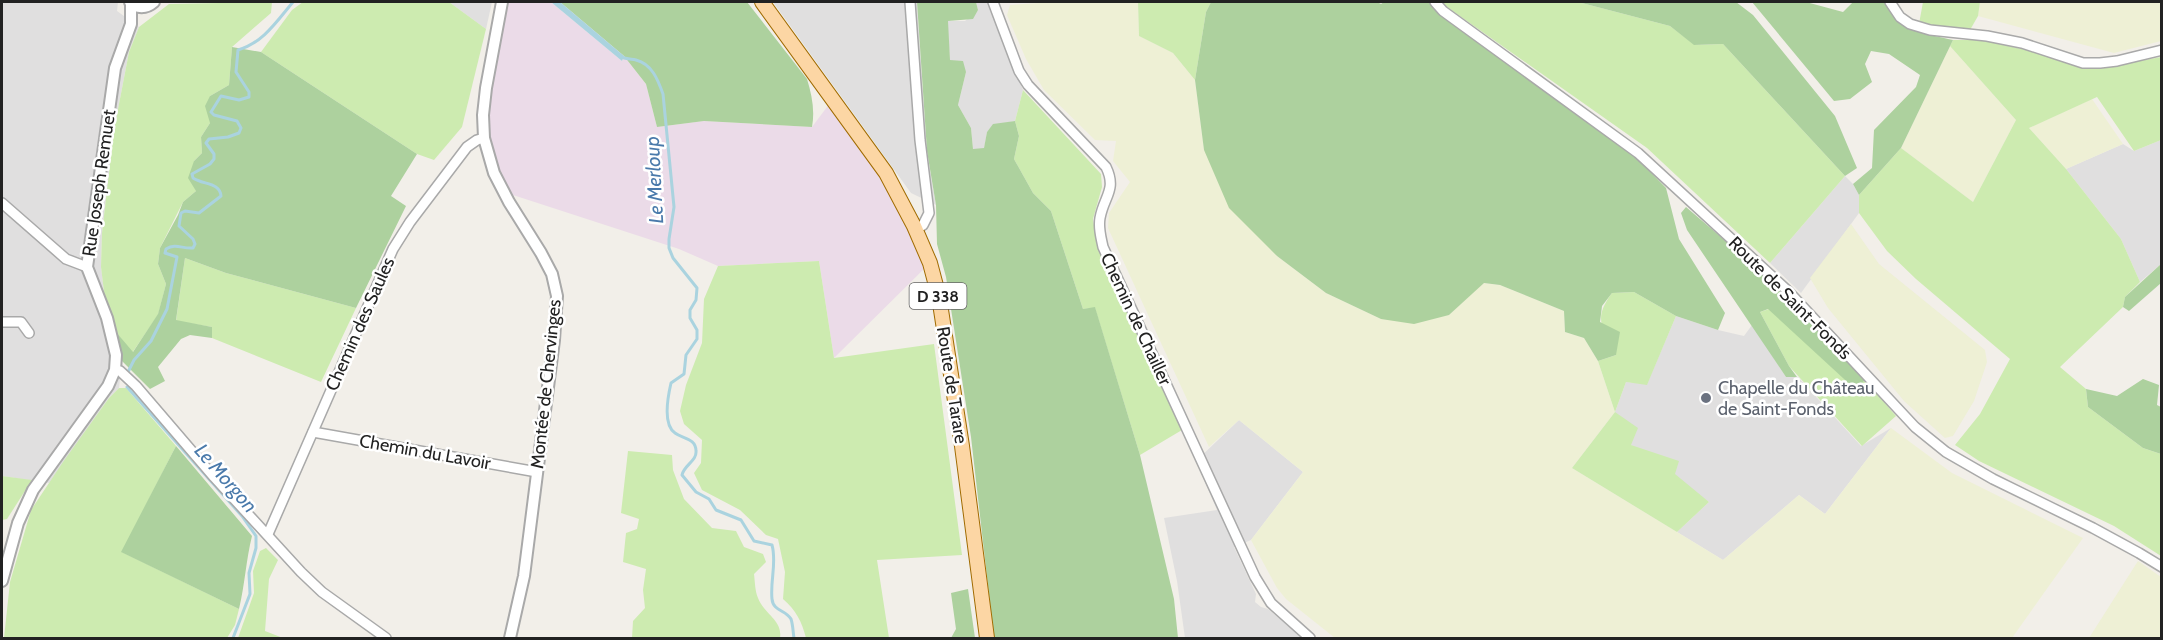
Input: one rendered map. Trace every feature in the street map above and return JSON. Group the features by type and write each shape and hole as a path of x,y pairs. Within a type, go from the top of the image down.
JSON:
{"main road":[{"name":"Route de Tarare","path":"762,2 886,173 916,229 930,263 939,297 962,446 987,639"}],"street":[{"path":"130,2 138,7 152,3"},
{"name":"Rue Joseph Remuet","path":"115,370 116,355 107,318 87,267 115,68 131,24 130,2"},
{"name":"Montée de Chervinges","path":"502,2 486,88 483,114 484,138 495,173 509,202 542,253 555,283 557,314 524,576 510,639"},
{"path":"910,2 920,140 929,213 923,225 916,229"},
{"name":"Chemin de Chailler","path":"993,2 1019,71 1028,85 1106,167 1111,184 1100,220 1099,231 1103,247 1255,577 1271,603 1310,639"},
{"name":"Route de Saint-Fonds","path":"1435,2 1443,11 1638,153 1789,291 1915,427 1946,452 1993,479 2102,533 2162,567"},
{"path":"1890,2 1900,17 1910,24 1930,30 1987,36 2022,43 2083,63 2117,61 2162,50"},
{"path":"131,24 152,3"},
{"name":"Chemin des Saules","path":"268,534 393,249 410,222 467,147 484,138"},
{"path":"2,203 66,259 87,267"},
{"path":"2,322 21,322 29,333"},
{"path":"2,581 18,523 33,490 108,386 115,370 120,371 136,386 214,477 301,572 322,592 386,639"},
{"name":"Chemin du Lavoir","path":"313,432 537,472"}],"shaded area":[{"path":"2,2 118,2 117,11 139,27 129,52 114,130 102,233 101,267 105,300 116,332 122,361 119,388 109,398 49,483 2,476"},
{"path":"449,2 492,2 486,29"},
{"path":"509,2 551,2 622,61 624,56 646,84 657,127 704,121 812,127 833,99 886,173 930,263 834,358 819,261 718,266 679,249 513,195 498,169 488,137 488,97"},
{"path":"773,2 917,2 927,151 936,205 911,193"},
{"path":"976,2 990,2 1023,90 1015,121 993,125 987,132 984,149 973,149 971,128 958,105 966,72 950,60 947,21 965,21 978,10"},
{"path":"2161,140 2161,264 2140,282 2121,239 2066,169 2123,144 2134,151"},
{"path":"1845,176 1859,195 1859,213 1801,293 1770,263"},
{"path":"1676,316 1744,336 1752,325 1786,377 1798,377 1861,446 1891,428 1825,514 1799,495 1723,560 1677,532 1709,502 1631,445 1615,412 1626,382 1647,384"},
{"path":"1239,420 1303,472 1251,540 1234,547 1256,594 1255,602 1268,609 1303,638 1185,638 1177,581 1164,518 1217,510 1196,461"}],"green space":[{"path":"272,2 271,13 232,47 229,85 210,96 210,123 201,137 202,153 194,161 196,191 183,202 160,248 158,264 166,284 158,315 132,353 116,332 105,300 101,267 102,233 114,130 129,52 139,27 169,4"},
{"path":"303,2 449,2 486,29 462,127 434,160 417,154 261,52 292,10"},
{"path":"560,2 747,2 807,79 812,103 812,127 704,121 657,127 646,84 624,56"},
{"path":"917,2 976,2 978,10 973,19 948,21 950,60 963,61 966,72 958,105 971,128 973,149 984,148 987,132 993,124 1015,121 1019,136 1014,159 1033,193 1051,211 1083,309 1095,307 1140,455 1174,599 1178,638 994,638 971,437 946,277 937,244 936,205 927,151"},
{"path":"1054,2 1138,2 1139,36 1173,53 1195,80 1204,150 1277,256 1326,293 1381,319 1449,315 1483,283 1500,285 1564,311 1565,332 1584,338 1598,361 1615,412 1572,468 1723,560 1799,495 1825,514 1891,428 1952,473 2083,538 2012,638 1335,638 1286,599 1277,588 1251,540 1303,472 1239,420 1209,447 1108,228 1109,213 1130,182 1113,161 1116,141 1095,140 1044,90 1026,59 1007,15 1010,5"},
{"path":"1138,2 1211,2 1206,12 1195,80 1173,53 1139,36"},
{"path":"1211,2 1377,2 1381,4 1384,2 1430,2 1441,14 1637,158 1666,188 1679,239 1725,313 1718,330 1676,316 1634,292 1612,293 1602,306 1600,322 1620,332 1616,355 1598,361 1584,338 1565,332 1564,311 1500,285 1484,283 1449,315 1414,324 1381,319 1326,293 1277,256 1229,208 1204,150 1195,80 1206,12"},
{"path":"1442,2 1578,2 1670,26 1695,45 1723,44 1845,176 1770,263 1647,148"},
{"path":"1578,2 1736,2 1753,15 1835,116 1857,168 1845,176 1723,44 1694,45 1670,26"},
{"path":"1752,2 1806,2 1843,12 1853,2 1886,2 1897,19 1913,30 1953,40 1901,148 1859,195 1853,184 1872,168 1874,130 1916,87 1920,75 1889,54 1871,51 1865,64 1872,82 1850,99 1834,101"},
{"path":"1923,2 1980,2 1978,16 1970,30 1919,24"},
{"path":"1980,2 2161,2 2161,41 2114,53 1978,16"},
{"path":"1953,40 1981,40 2096,69 2161,57 2161,140 2134,151 2097,97 2029,128 2066,169 2121,239 2140,282 2125,297 2123,307 2060,367 2086,389 2088,407 2143,448 2161,454 2161,556 2114,526 1979,461 1955,445 1980,414 2010,359 1916,279 1887,251 1859,213 1859,195 1901,148 1973,202 2016,120 1950,46"},
{"path":"1950,46 2016,120 1973,202 1901,148"},
{"path":"232,47 261,52 417,154 391,196 406,206 356,308 226,273 185,258 176,320 212,327 212,338 190,335 181,339 158,367 165,381 150,389 122,361 116,332 133,352 158,314 166,284 158,264 160,248 183,202 196,191 188,178 194,161 202,153 201,137 210,123 205,106 210,96 229,85"},
{"path":"1023,90 1101,174 1102,187 1093,219 1097,245 1182,430 1140,455 1095,308 1083,309 1051,211 1033,193 1014,159 1019,136 1015,121"},
{"path":"2092,99 2123,144 2066,169 2029,128"},
{"path":"1686,207 1770,279 1865,380 1856,390 1768,309 1760,312 1797,377 1786,377 1687,230 1681,213"},
{"path":"1851,224 1879,264 1985,350 1987,362 1974,401 1953,436 1945,438 1904,401 1828,308 1810,278"},
{"path":"185,258 226,273 356,308 321,382 212,338 212,327 176,321"},
{"path":"819,261 834,358 934,344 962,555 877,560 889,638 806,638 798,617 783,599 785,572 778,539 766,535 740,510 702,490 694,473 701,463 702,440 684,424 680,411 686,385 702,343 704,299 718,266"},
{"path":"2161,264 2161,283 2129,311 2123,307 2125,297"},
{"path":"1634,292 1676,316 1647,385 1626,382 1615,412 1598,361 1616,355 1604,331 1602,310 1612,293"},
{"path":"1769,309 1856,389 1865,380 1896,416 1862,446 1789,366 1760,312"},
{"path":"2143,379 2159,385 2157,405 2161,407 2161,454 2143,448 2088,407 2086,389 2117,396"},
{"path":"119,388 126,388 176,446 122,552 239,609 235,625 227,638 4,638 10,582 31,510 109,398"},
{"path":"1615,412 1638,428 1631,445 1679,461 1675,474 1709,502 1677,532 1572,468"},
{"path":"176,446 252,536 239,609 121,552"},
{"path":"628,451 672,455 673,470 684,499 712,528 736,531 744,547 763,554 766,562 754,574 756,592 761,604 779,626 780,638 632,638 633,621 645,608 643,590 646,569 623,562 626,533 637,529 639,519 621,513"},
{"path":"2,476 32,480 7,519 2,520"},
{"path":"266,548 278,560 269,579 265,631 283,638 238,638 254,593 253,571 260,551"},
{"path":"2138,561 2161,577 2161,638 2089,638"},
{"path":"968,589 975,638 951,638 956,629 951,593"}],"water":[{"path":"551,2 560,2 624,56 622,61"}],"waterway":[{"name":"Le Morgon","path":"128,372 134,360 151,341 167,309 177,257 165,253 166,249 176,246 193,248 195,244 193,239 179,226 181,213 185,211 199,213 221,196 218,188 193,178 192,174 210,164 214,159 214,154 206,143 209,139 228,137 239,133 241,128 237,121 214,115 211,112 221,96 239,100 249,97 249,92 236,72 238,50 262,37 293,2"},
{"name":"Le Merloup","path":"621,57 646,65 656,78 663,94 674,207 669,248 673,258 697,288 696,300 690,310 690,318 697,330 697,339 686,355 684,374 671,383 668,402 667,417 671,429 691,441 695,447 695,458 685,468 682,475 696,492 709,499 716,510 741,520 754,541 772,545 773,603 791,619 794,638"},
{"name":"Le Morgon","path":"127,387 242,516 256,536 256,548 249,573 250,594 233,638"}],"place":[{"name":"Chapelle du Château de Saint-Fonds","path":"1706,398"}]}
